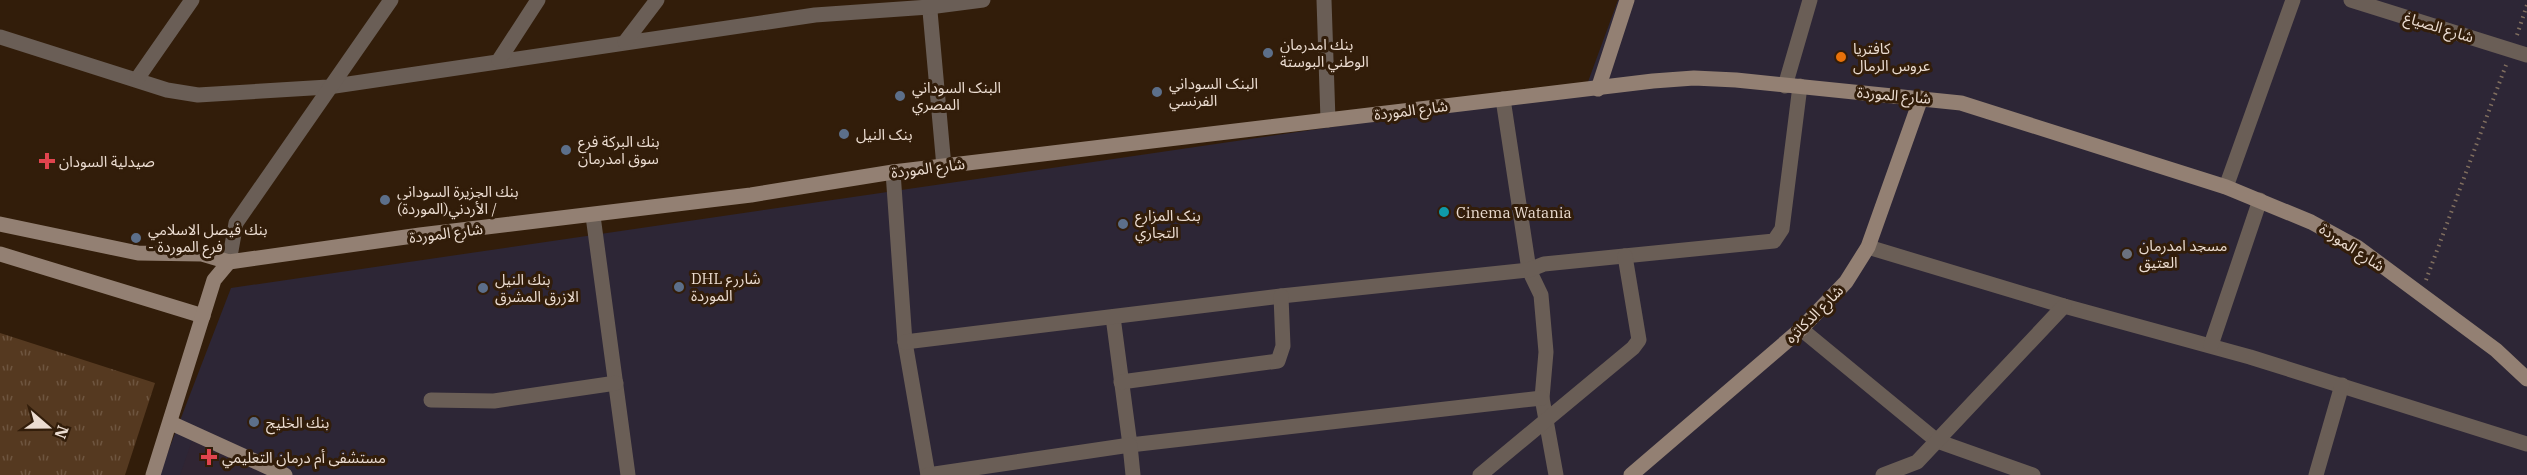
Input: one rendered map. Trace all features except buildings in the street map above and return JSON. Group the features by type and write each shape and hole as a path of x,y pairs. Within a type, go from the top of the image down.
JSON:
{"street":[{"path":"136,79 192,0"},
{"path":"153,475 214,280 229,262 236,223 328,87 391,0"},
{"path":"499,60 538,0"},
{"path":"625,42 657,0"},
{"path":"0,36 184,94 328,87 625,42 814,7 982,0"},
{"path":"1324,0 1328,120"},
{"path":"1598,89 1627,0"},
{"path":"905,342 1281,296 1529,270 1544,264 1774,241 1779,236 1793,86 1810,0"},
{"path":"2226,186 2293,0"},
{"name":"شارع الصياغ","path":"2351,0 2527,55"},
{"path":"929,4 944,166"},
{"name":"شارع الموردة","path":"229,262 420,235 594,216 893,172 1694,78 1921,98 1977,107 2226,186 2311,222 2357,248 2496,350 2527,380"},
{"name":"شارع الدكاتره","path":"1631,475 1801,329 1846,282 1868,247 1921,98"},
{"path":"1503,99 1529,270 1541,295 1546,352 1542,398 1556,475"},
{"path":"893,172 905,342 928,475 1130,445 1542,398"},
{"path":"2211,345 2260,200"},
{"path":"594,216 628,475"},
{"path":"0,224 138,253 202,254 229,262"},
{"path":"1868,247 2064,306 2211,345 2527,444"},
{"path":"0,254 203,316"},
{"path":"1480,475 1545,418 1633,348 1639,340 1625,256"},
{"path":"1121,382 1278,361 1283,346 1281,296"},
{"path":"1908,475 1917,462 2064,306"},
{"path":"1113,317 1133,475"},
{"path":"1801,329 1937,441 2010,472 2033,475"},
{"path":"431,400 494,401 616,383"},
{"path":"2316,475 2342,385"},
{"path":"171,423 285,475"},
{"path":"1883,475 1917,462"}],"path":[{"path":"2421,295 2527,5"}],"shaded area":[{"path":"1618,0 2527,0 2527,475 159,475 231,288 1585,90"},
{"name":"مستشفى أم درمان التعليمي","path":"193,438 272,475 180,475"}],"green space":[{"path":"0,333 155,383 125,475 0,475"}],"place":[{"name":"بنك امدرمان الوطني البوستة","path":"1268,53"},
{"name":"كافتريا عروس الرمال","path":"1841,57"},
{"name":"البنک السوداني الفرنسي","path":"1157,92"},
{"name":"البنک السوداني المصري","path":"900,96"},
{"name":"بنک النيل","path":"844,134"},
{"name":"بنك البركة فرع سوق امدرمان","path":"566,150"},
{"name":"صيدلية السودان","path":"47,161"},
{"name":"بنك الجزيرة السوداني الأردني(الموردة) /","path":"385,200"},
{"name":"Cinema Watania","path":"1444,212"},
{"name":"بنک المزارع التجاري","path":"1123,224"},
{"name":"بنك فيصل الاسلامي - فرع الموردة","path":"136,238"},
{"name":"مسجد امدرمان العتيق","path":"2127,254"},
{"name":"DHL شاررع الموردة","path":"679,287"},
{"name":"بنك النيل الازرق المشرق","path":"483,288"},
{"name":"بنك الخليج","path":"254,422"},
{"name":"مستشفى أم درمان التعليمي","path":"209,457"}]}
